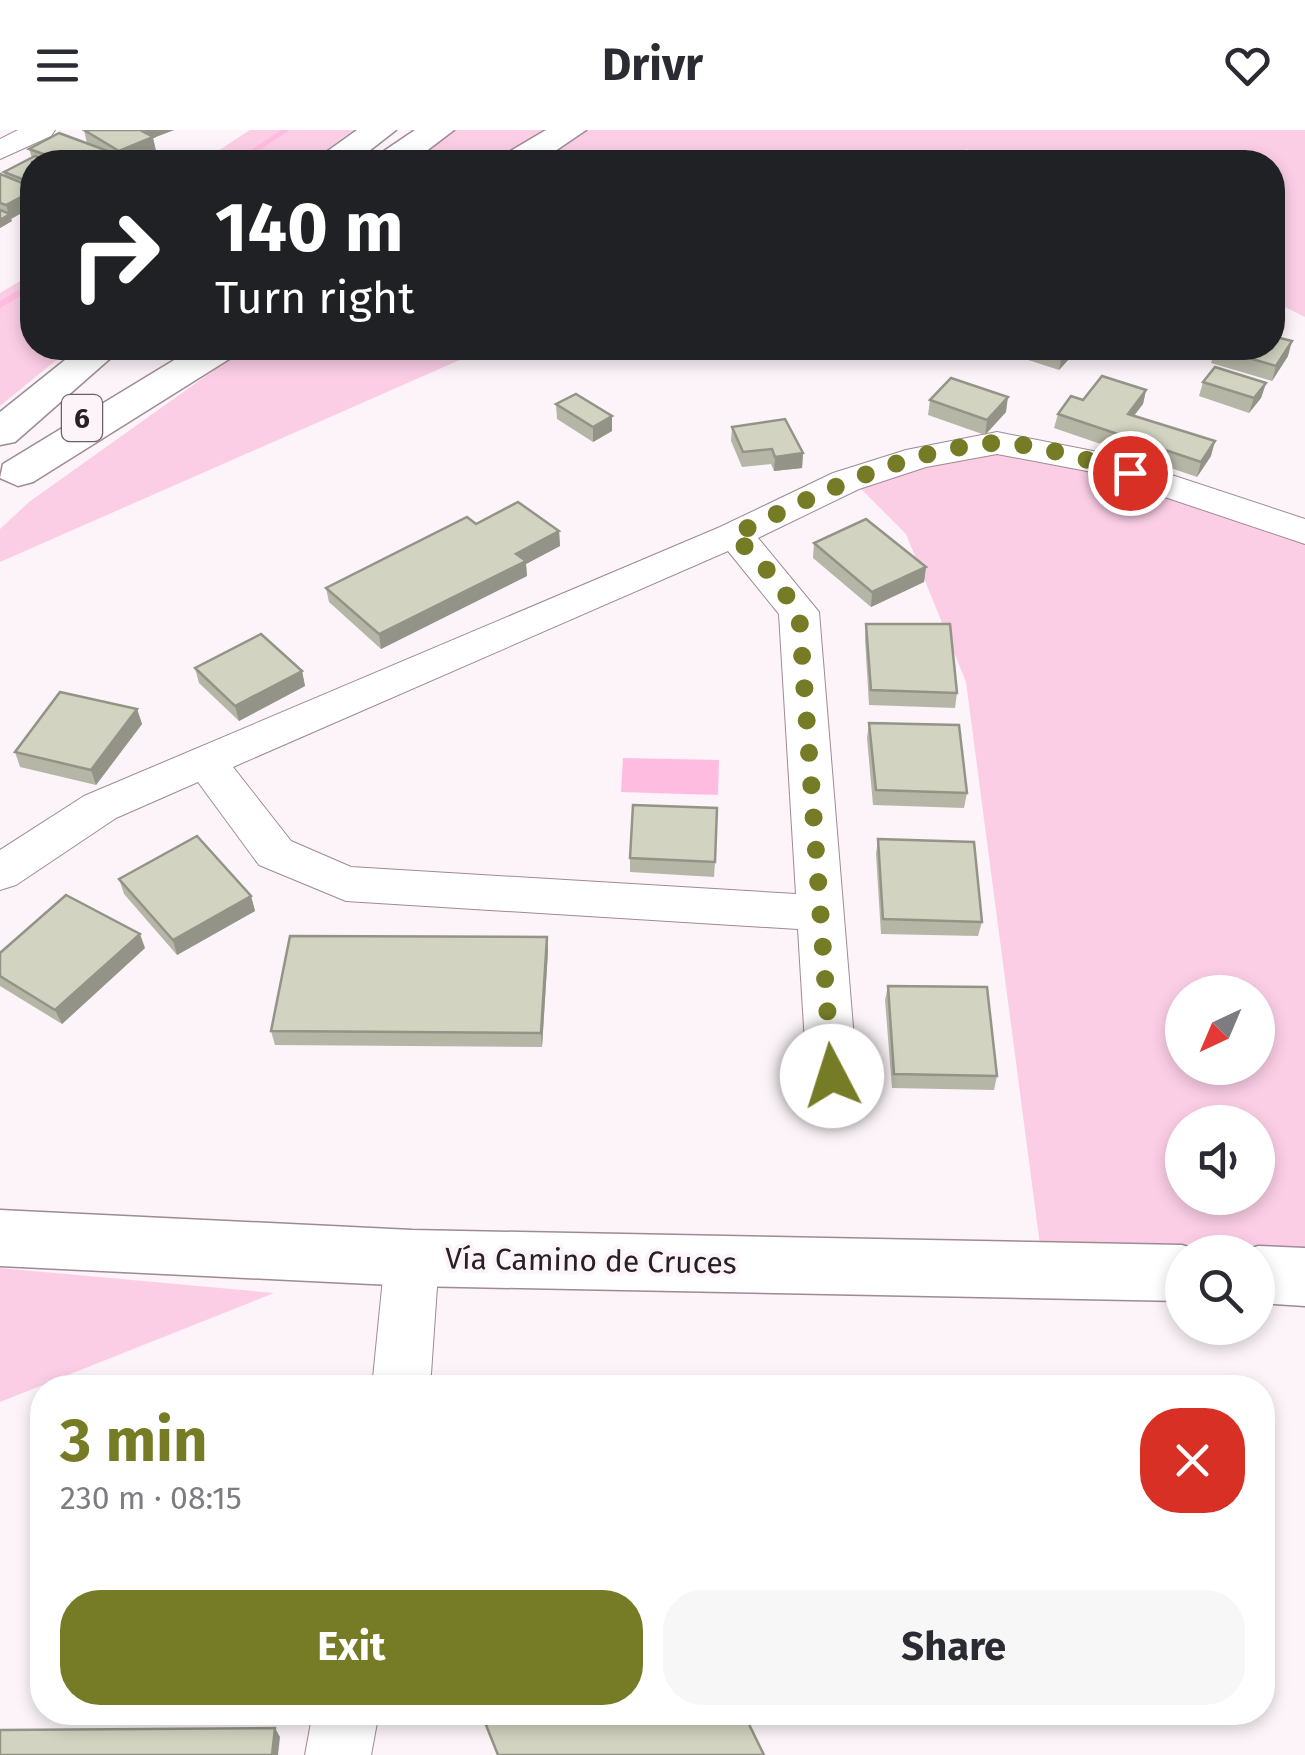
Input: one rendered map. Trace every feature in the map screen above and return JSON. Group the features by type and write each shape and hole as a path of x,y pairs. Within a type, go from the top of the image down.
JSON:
{"main road":[{"path":"351,150 379,130"},
{"path":"408,150 437,130"},
{"path":"536,150 568,130"},
{"name":"6","path":"0,433 88,360"},
{"name":"6","path":"9,481 151,360"},
{"path":"9,481 201,360"},
{"name":"Vía Camino de Cruces","path":"0,1238 412,1258 1165,1273"},
{"path":"1275,1275 1305,1276"}],"street":[{"path":"0,150 29,132"},
{"path":"0,873 100,808 204,761 733,535 846,481 919,458 997,443 1094,462 1305,532"},
{"path":"733,535 760,561 799,612 832,1076"},
{"path":"204,761 275,853 346,884 818,913"},
{"path":"402,1375 412,1258"},
{"path":"338,1755 344,1725"}],"shaded area":[{"path":"250,130 354,130 326,150 219,150"},
{"path":"455,130 554,130 522,150 428,150"},
{"path":"585,130 1305,130 1305,317 1285,307 1285,150 553,150"},
{"path":"20,281 20,360 56,360 0,406 0,293"},
{"path":"228,360 460,360 0,562 0,529 29,502"},
{"path":"998,448 1091,465 1305,539 1305,1255 1275,1254 1275,1235 1165,1235 1165,1250 1040,1245 966,682 906,534 855,483"},
{"path":"623,758 719,760 718,795 621,792"},
{"path":"0,1268 274,1293 68,1375 30,1375 30,1390 0,1402"}],"building":[{"path":"84,130 140,130 153,137 117,150"},
{"path":"59,133 105,150 32,150 29,149"},
{"path":"20,164 20,178 4,172"},
{"path":"0,174 20,182 20,197 6,205 0,203"},
{"path":"1256,360 1280,360 1276,366"},
{"path":"1215,367 1266,383 1254,398 1203,382"},
{"path":"1102,376 1146,390 1128,414 1215,441 1201,462 1058,414 1071,396 1083,400"},
{"path":"951,378 1008,397 987,420 930,400"},
{"path":"576,394 612,416 593,427 556,404"},
{"path":"785,419 803,453 775,457 772,449 743,452 732,427"},
{"path":"518,502 559,531 516,554 526,561 379,634 326,588 467,517 476,524"},
{"path":"866,519 926,567 872,592 814,543"},
{"path":"866,624 950,624 957,693 871,690"},
{"path":"261,634 302,671 235,706 195,668"},
{"path":"60,692 137,709 91,770 15,752"},
{"path":"869,723 959,725 967,793 876,790"},
{"path":"633,805 717,808 715,862 630,858"},
{"path":"197,836 251,896 173,940 119,879"},
{"path":"878,839 974,842 982,922 883,919"},
{"path":"66,895 140,934 55,1010 0,976 0,953"},
{"path":"290,936 547,937 541,1033 271,1031"},
{"path":"888,986 987,987 997,1076 894,1074"},
{"path":"486,1725 749,1725 764,1755 498,1755"},
{"path":"275,1728 272,1755 0,1755 0,1730"}],"waterway":[{"path":"255,150 286,130"},
{"path":"0,305 20,293"}],"route":[{"path":"832,1076 799,612 760,561 733,535 846,481 919,458 997,443 1130,473"}]}
